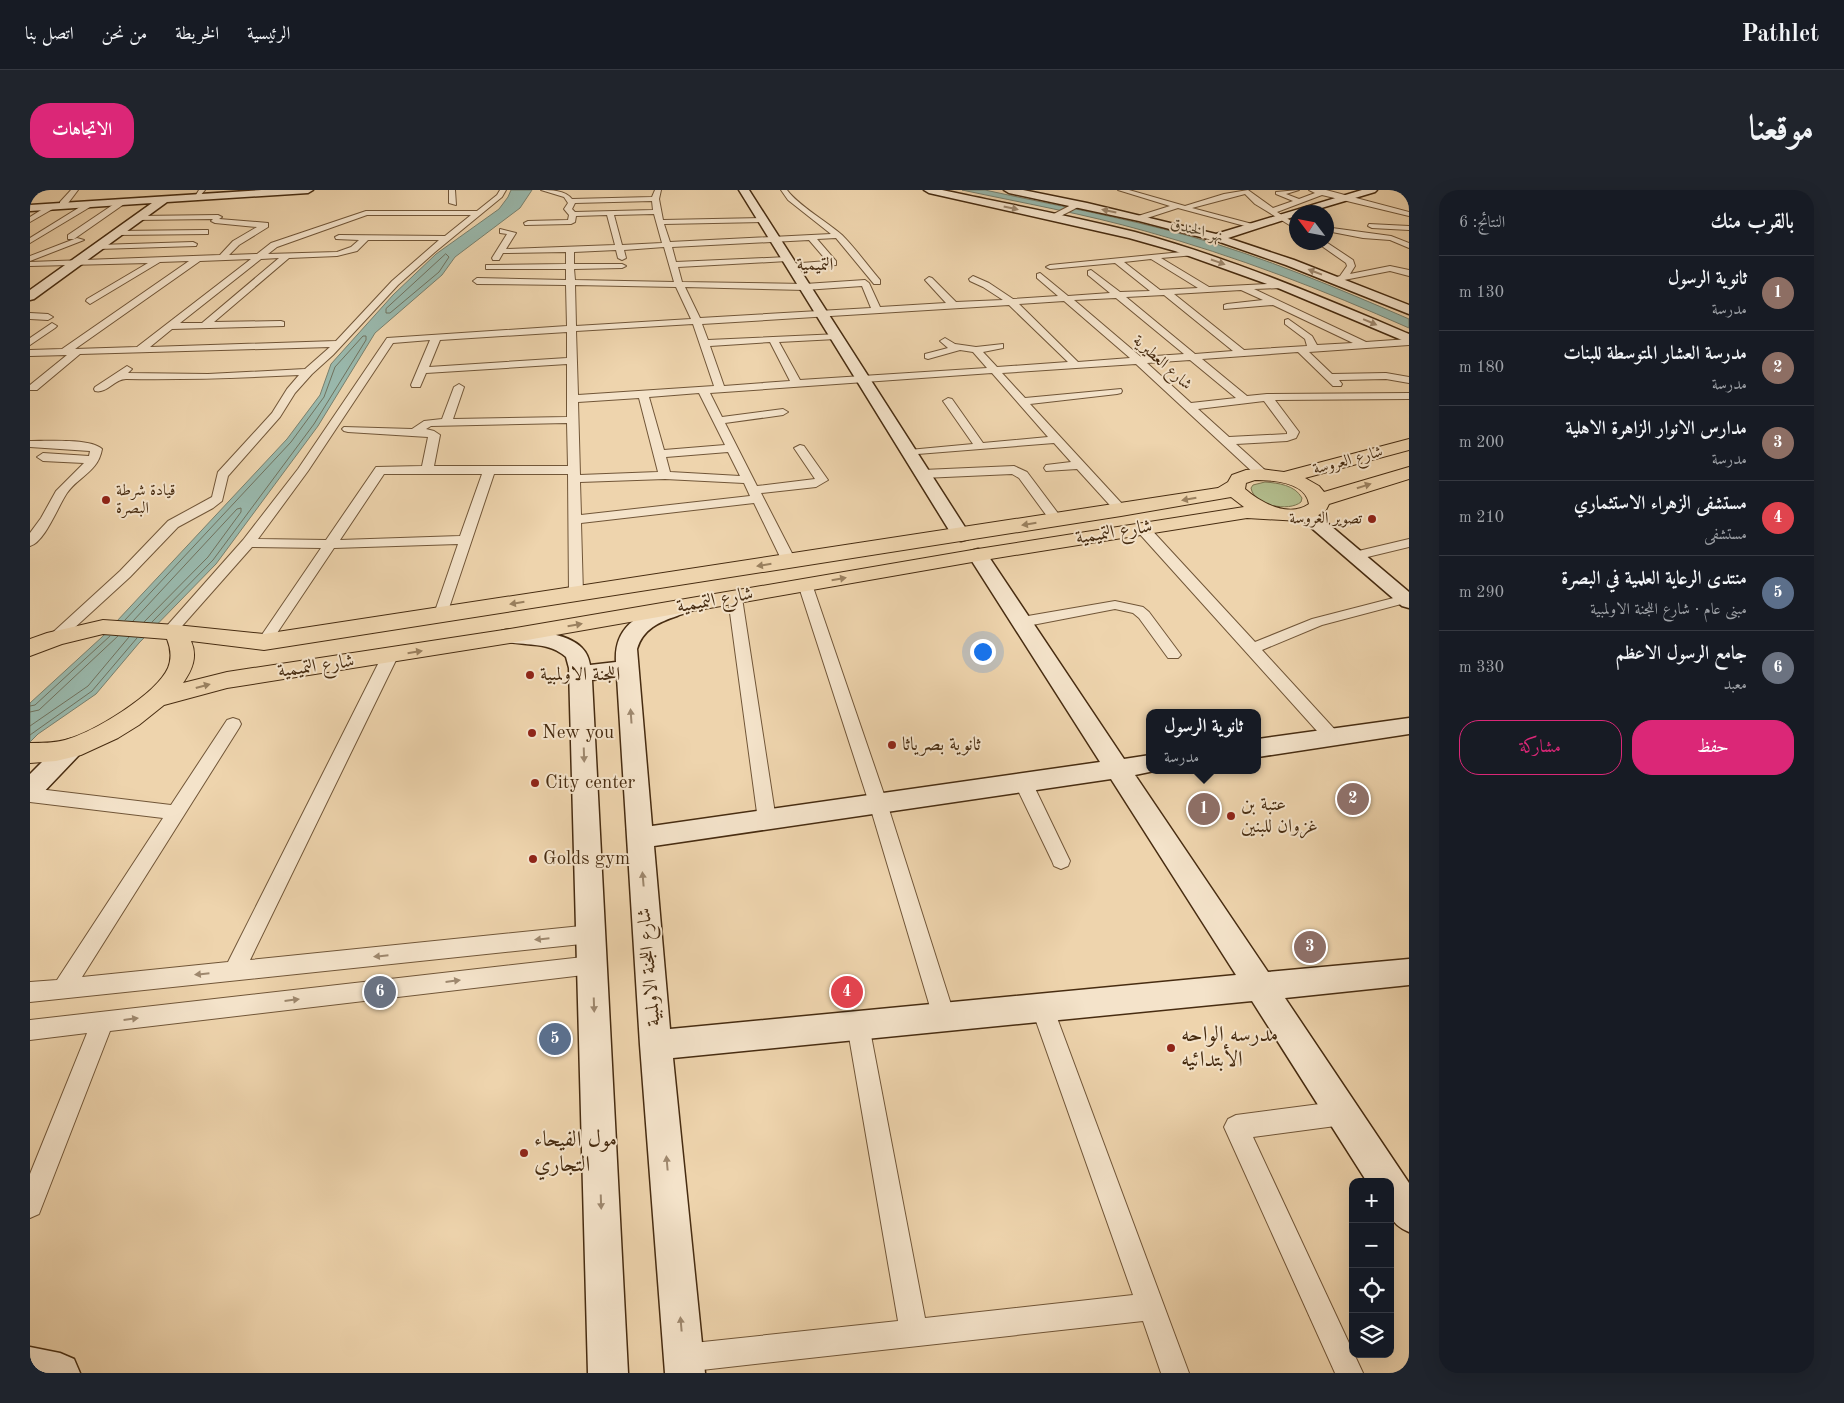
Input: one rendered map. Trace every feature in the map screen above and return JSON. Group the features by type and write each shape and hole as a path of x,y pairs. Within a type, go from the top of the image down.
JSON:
{"main road":[{"path":"30,206 52,207 91,204 121,199 163,200 273,190"},
{"path":"30,206 200,193 308,190"},
{"path":"744,190 961,535"},
{"path":"929,190 1132,235 1185,250 1282,285 1409,341"},
{"path":"1009,190 1141,218 1261,252 1339,279 1409,310"},
{"path":"1319,205 1344,199 1362,192"},
{"path":"30,296 163,200"},
{"path":"1185,250 1214,238 1283,218 1289,214"},
{"name":"شارع العروسة","path":"1286,477 1409,444"},
{"name":"شارع العروسة","path":"1320,500 1409,473"},
{"path":"1262,474 1286,477 1309,487 1320,500 1319,506 1306,514 1408,600"},
{"name":"شارع التميمية","path":"30,648 55,638 103,627 168,631 264,642 1224,493 1235,486 1239,479 1245,476 1262,474"},
{"path":"1235,486 1236,491 1249,503 1276,513"},
{"name":"شارع التميمية","path":"156,699 227,680 390,656 1142,528 1248,512 1306,514"},
{"path":"978,555 1385,1178"},
{"name":"شارع اللجنة الاولمبية","path":"684,1366 640,838 628,668 628,640 638,627 657,615 695,604"},
{"path":"34,753 71,748 110,730 138,714 156,699 171,683 181,667 184,648 168,631"},
{"path":"510,636 549,640 568,648 575,653 581,674 608,1373"},
{"path":"581,674 628,668"},
{"path":"1261,748 1409,726"},
{"path":"30,790 71,748"},
{"path":"640,838 1146,764"},
{"path":"656,1045 1409,972"},
{"path":"1394,1192 1409,1214"},
{"path":"30,1367 60,1373"}],"street":[{"path":"63,204 75,190"},
{"path":"452,190 453,204"},
{"path":"55,638 125,574 173,524 209,505 218,498 222,474 276,415 291,391 308,372 338,344 395,283 477,213 500,196 504,190"},
{"path":"544,190 566,196 571,202"},
{"path":"784,190 790,199 817,218 837,236 877,282"},
{"path":"1125,191 1138,190"},
{"path":"1293,205 1278,193 1296,190"},
{"path":"1312,190 1323,191 1344,199 1409,214"},
{"path":"1401,190 1409,192"},
{"path":"1125,191 1201,212 1241,215"},
{"path":"1141,218 1245,191 1289,222"},
{"path":"1304,205 1323,191"},
{"path":"1208,192 1222,196"},
{"path":"1362,192 1392,201 1373,209 1368,214"},
{"path":"571,202 657,194 657,212 678,285 697,321 720,389"},
{"path":"71,237 121,199"},
{"path":"1247,203 1256,200"},
{"path":"570,222 568,209 571,202"},
{"path":"30,241 91,204"},
{"path":"1052,217 1078,205"},
{"path":"30,220 52,207"},
{"path":"1260,212 1289,209"},
{"path":"138,351 274,245 361,214 417,212 477,213"},
{"path":"402,230 417,212"},
{"path":"528,223 570,222 610,213 657,212"},
{"path":"610,213 620,248 625,284"},
{"path":"696,214 761,217"},
{"path":"1220,214 1253,227"},
{"path":"138,218 218,217 180,259"},
{"path":"501,251 668,245 761,217"},
{"path":"1382,218 1409,227"},
{"path":"215,221 265,225 236,243 222,258"},
{"path":"660,222 706,232 775,239 837,236"},
{"path":"1356,235 1362,225"},
{"path":"1406,242 1391,238 1367,237 1347,233 1335,226 1409,227"},
{"path":"339,237 366,237 402,230 448,238"},
{"path":"502,231 512,233 501,251 475,284 678,285 833,263 812,238"},
{"path":"117,233 205,232"},
{"path":"1334,237 1347,233"},
{"path":"30,264 340,254 358,247 366,237"},
{"path":"1355,245 1367,237"},
{"path":"30,259 80,240"},
{"path":"30,241 39,242"},
{"path":"562,242 570,267 576,594"},
{"path":"98,247 193,244"},
{"path":"1334,250 1343,249"},
{"path":"1050,267 1092,268 1117,261 1153,257 1185,250"},
{"path":"1332,250 1350,262 1351,266"},
{"path":"205,325 288,255"},
{"path":"1081,255 1118,295 1244,399"},
{"path":"1153,257 1206,289"},
{"path":"63,353 199,258"},
{"path":"90,301 159,260"},
{"path":"1117,261 1162,292 1243,354"},
{"path":"1339,279 1409,262"},
{"path":"30,270 46,263"},
{"path":"673,265 792,269 865,283 877,310"},
{"path":"673,265 694,274"},
{"path":"489,267 622,266"},
{"path":"1339,279 1351,266"},
{"path":"1351,266 1390,268 1406,271"},
{"name":"شارع العطيرية","path":"1040,276 1139,361 1262,474"},
{"path":"974,279 984,283 1010,302 1076,365"},
{"path":"123,282 168,280"},
{"path":"929,280 953,305"},
{"path":"168,631 248,543 302,471 390,340 1282,285"},
{"path":"1243,287 1368,346"},
{"path":"1228,307 1274,302"},
{"path":"30,316 50,321 30,342"},
{"path":"169,326 283,321 260,347"},
{"path":"1288,322 1309,338 1313,349"},
{"path":"705,344 836,336"},
{"path":"416,385 436,337"},
{"path":"773,339 797,384"},
{"path":"945,341 947,344 957,348 976,350 1000,346"},
{"path":"572,399 1368,346 1409,341"},
{"path":"30,353 152,351 338,344"},
{"path":"928,356 957,348"},
{"path":"976,350 1121,510"},
{"path":"1302,350 1350,397"},
{"path":"99,389 152,351"},
{"path":"33,388 77,352"},
{"path":"422,370 572,361"},
{"path":"118,376 208,377 308,372"},
{"path":"1329,377 1386,376 1409,380"},
{"path":"446,423 459,387"},
{"path":"703,390 789,561"},
{"path":"1024,401 1117,391"},
{"path":"644,394 665,475"},
{"path":"1189,407 1268,397 1409,396"},
{"path":"1227,441 1287,438 1292,436 1293,432 1268,397"},
{"path":"948,401 980,446"},
{"path":"718,421 783,412"},
{"path":"416,431 428,423 573,420"},
{"path":"348,430 416,431 434,435 427,470"},
{"path":"910,453 1058,439"},
{"path":"30,444 87,446 96,449 94,460 52,499 47,519 30,542"},
{"path":"660,454 732,448"},
{"path":"575,520 753,489 816,483 822,480 800,448"},
{"path":"43,458 94,460"},
{"path":"1050,468 1080,465"},
{"path":"923,474 1010,469 1017,471 1057,520"},
{"path":"264,642 380,470 489,470 574,474 665,475 753,489"},
{"path":"441,614 489,470"},
{"path":"1142,528 1332,737"},
{"path":"248,543 330,544 465,540"},
{"path":"1355,556 1409,542"},
{"path":"805,584 878,804 944,1017"},
{"path":"736,598 767,820"},
{"path":"1252,648 1317,622 1408,600"},
{"path":"1022,622 1116,605 1126,607 1138,610 1144,614 1173,655"},
{"path":"234,971 390,656"},
{"path":"63,989 233,724"},
{"path":"1022,782 1061,861"},
{"path":"30,795 176,813"},
{"path":"30,992 591,934"},
{"path":"30,1030 592,965"},
{"path":"1042,1008 1175,1373"},
{"path":"30,1205 103,1022"},
{"path":"858,1025 914,1333"},
{"path":"1343,1113 1236,1127 1349,1373"},
{"path":"684,1366 914,1333 1151,1307"}],"green space":[{"path":"1265,482 1291,487 1302,498 1301,502 1289,507 1273,506 1265,503 1258,499 1251,488 1253,485"}],"water":[{"path":"511,190 532,190 520,208 455,257 442,275 375,333 318,426 216,564 139,643 96,694 38,734 30,742 30,703 102,637 287,439 320,395 331,364 393,295 436,254 499,209"},
{"name":"نهر الخندق","path":"962,190 985,190 1164,229 1217,244 1300,274 1409,319 1409,328 1344,300 1213,251 1100,219"}],"place":[{"name":"قيادة شرطة البصرة","path":"106,500"},
{"name":"تصوير العروسة","path":"1372,519"},
{"name":"اللجنة الاولمبية","path":"530,675"},
{"name":"New you","path":"532,733"},
{"name":"ثانوية بصرياثا","path":"892,745"},
{"name":"City center","path":"535,783"},
{"name":"مدرسة العشار المتوسطة للبنات","path":"1353,799"},
{"name":"ثانوية الرسول","path":"1204,809"},
{"name":"عتبة بن غزوان للبنين","path":"1231,816"},
{"name":"Golds gym","path":"533,859"},
{"name":"مدارس الانوار الزاهرة الاهلية","path":"1310,947"},
{"name":"جامع الرسول الاعظم","path":"380,992"},
{"name":"مستشفى الزهراء الاستثماري","path":"847,992"},
{"name":"منتدى الرعاية العلمية في البصرة","path":"555,1039"},
{"name":"مدرسه الواحه الأبتدائيه","path":"1171,1048"},
{"name":"مول الفيحاء التجاري","path":"524,1153"}],"district":[{"name":"التميمية","path":"815,265"}]}
